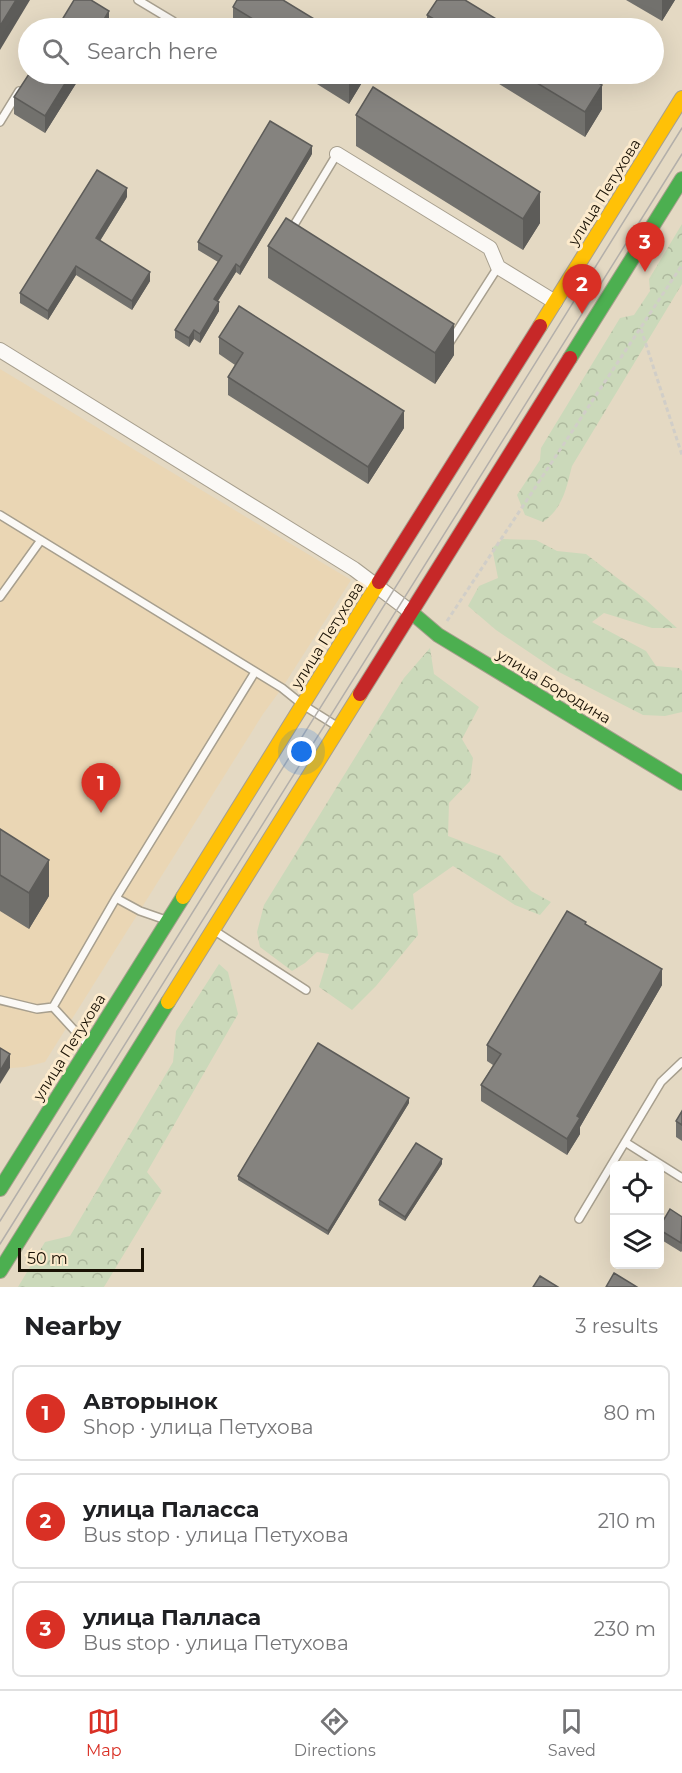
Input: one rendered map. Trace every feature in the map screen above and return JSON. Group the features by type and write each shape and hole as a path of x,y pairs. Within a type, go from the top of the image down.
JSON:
{"main road":[{"name":"улица Петухова","path":"0,1190 682,98"},
{"path":"0,1271 682,179"},
{"name":"улица Бородина","path":"411,612 438,635 682,783"}],"street":[{"path":"337,154 490,248 498,267 555,302"},
{"path":"0,350 354,569 411,612"}],"lane":[{"path":"138,0 168,18"},
{"path":"0,122 23,84"},
{"path":"287,237 337,154"},
{"path":"441,335 450,342 498,267"},
{"path":"0,515 282,688 303,705 339,728"},
{"path":"0,597 41,540"},
{"path":"53,1007 116,898 255,672"},
{"path":"116,898 140,911 168,921"},
{"path":"213,930 306,990"},
{"path":"0,1000 37,1009 53,1007"},
{"path":"53,1007 89,1046"},
{"path":"579,1219 661,1082 682,1062"},
{"path":"625,1142 682,1178"}],"path":[{"path":"438,635 682,265"},
{"path":"640,328 682,455"}],"shaded area":[{"path":"0,369 351,580 263,714 45,1062 10,1068 0,1061"}],"green space":[{"path":"682,224 682,284 572,466 563,497 555,511 543,522 525,515 517,495 540,460 541,448 620,318 634,315 650,291 649,279"},
{"path":"503,539 536,540 557,551 586,554 646,600 677,628 652,628 604,613 592,622 646,651 656,666 679,668 682,671 682,712 665,716 643,715 557,671 496,630 468,606 479,586 498,578 492,548"},
{"path":"430,648 434,674 479,707 462,739 473,758 470,781 449,803 448,836 501,856 531,891 551,902 540,915 515,905 453,866 413,894 418,935 376,986 352,1010 319,987 329,954 317,952 292,971 260,947 257,932 264,905 404,678"},
{"path":"219,964 228,972 238,1014 147,1172 162,1191 104,1287 18,1287 45,1242 70,1236 173,1062 176,1031"}],"building":[{"path":"0,0 16,0 0,26"},
{"path":"74,0 91,0 109,11 105,18 63,18"},
{"path":"237,0 283,0 313,18 251,18 233,7"},
{"path":"437,0 465,0 495,18 432,18 427,15"},
{"path":"22,84 65,84 45,116 14,97"},
{"path":"539,84 600,84 602,85 585,112"},
{"path":"373,87 540,192 523,219 356,115"},
{"path":"270,121 312,146 240,267 236,264 214,299 219,302 200,334 194,330 189,338 175,330 222,256 198,242"},
{"path":"97,170 127,188 96,238 150,272 132,301 76,266 48,311 20,293"},
{"path":"286,218 454,324 435,353 268,246"},
{"path":"239,306 404,411 368,467 228,377 243,353 219,337"},
{"path":"0,829 49,860 29,893 0,875"},
{"path":"567,911 662,969 577,1116 580,1118 567,1139 481,1085 501,1054 487,1045"},
{"path":"318,1043 409,1098 328,1231 238,1176"},
{"path":"0,1048 10,1054 0,1071"},
{"path":"682,1111 682,1125 676,1121"},
{"path":"416,1143 442,1159 405,1217 379,1200"},
{"path":"670,1209 682,1217 681,1243 664,1232 664,1219"},
{"path":"614,1273 637,1287 606,1287"},
{"path":"540,1276 558,1287 533,1287"}],"tram line":[{"path":"0,1221 682,128"},
{"path":"0,1244 682,154"}],"traffic: fast":[{"path":"570,358 682,179"},
{"path":"411,612 438,635 682,783"},
{"path":"0,1189 183,897"},
{"path":"0,1271 168,1002"}],"traffic: slow":[{"path":"540,326 682,98"},
{"path":"183,897 379,582"},
{"path":"168,1002 360,694"}],"traffic: jam":[{"path":"379,582 540,326"},
{"path":"360,694 570,358"}],"place":[{"name":"улица Палласа","path":"645,272"},
{"name":"улица Паласса","path":"582,314"},
{"name":"Авторынок","path":"101,813"}]}
